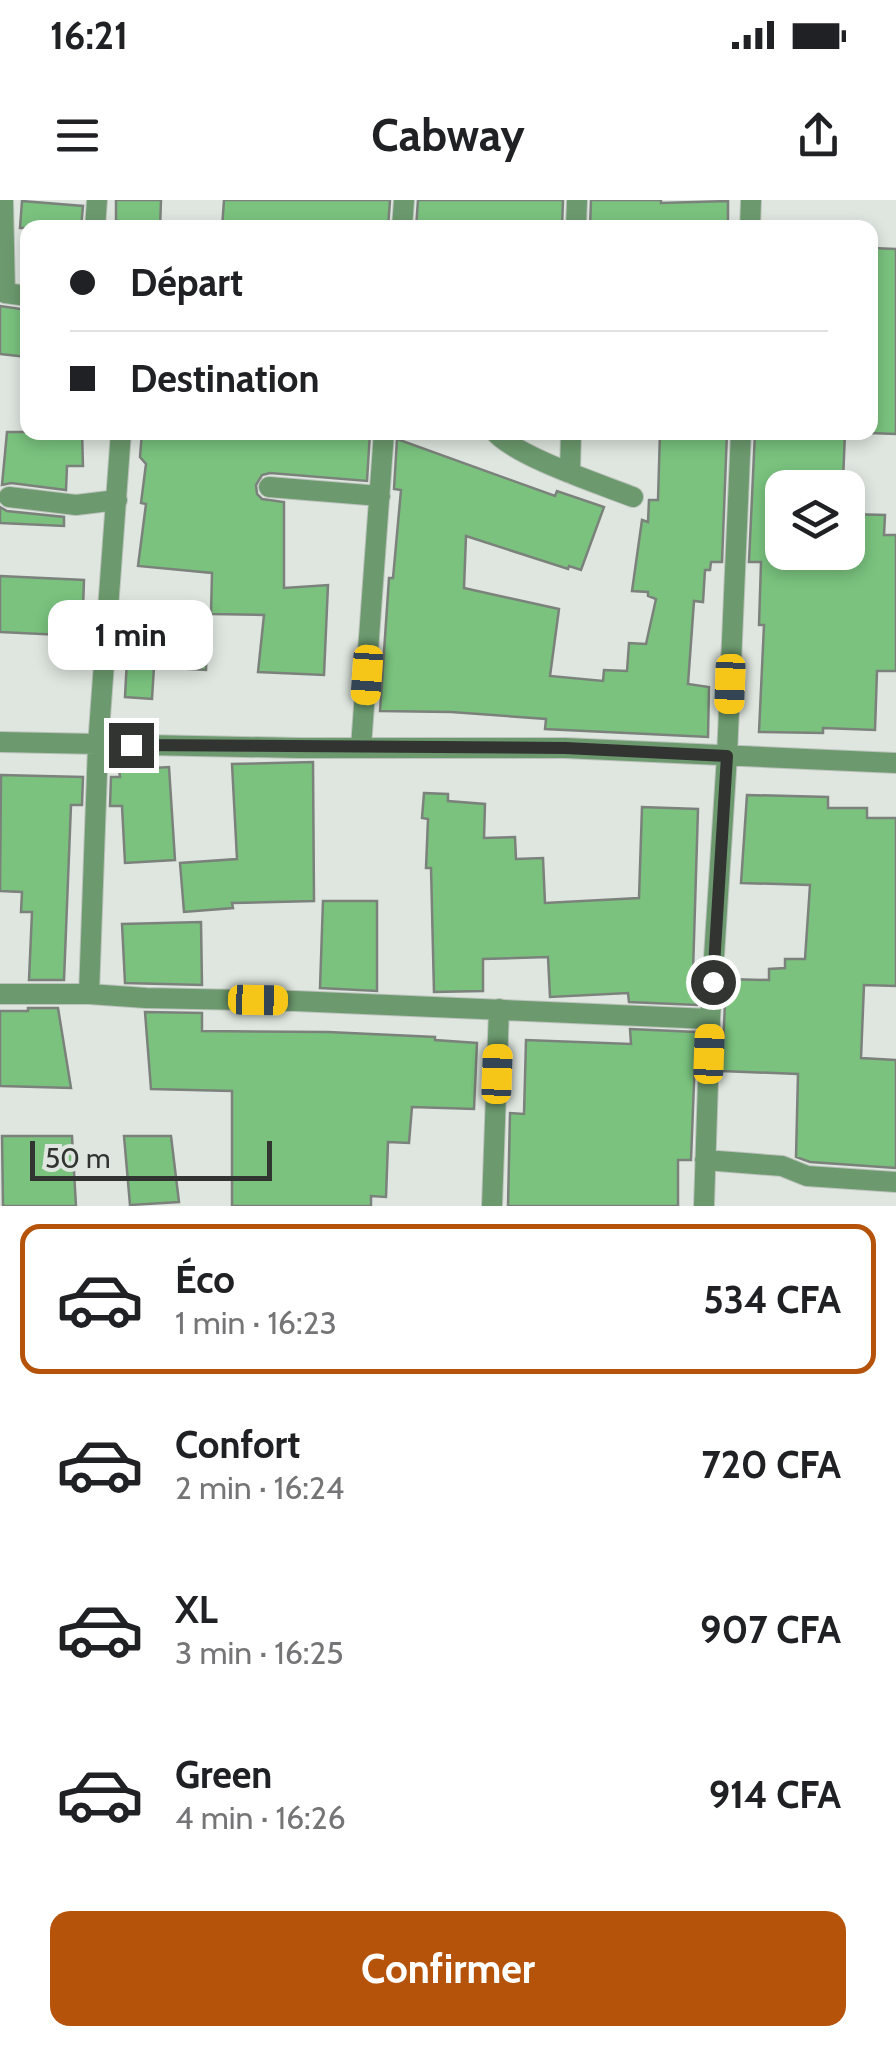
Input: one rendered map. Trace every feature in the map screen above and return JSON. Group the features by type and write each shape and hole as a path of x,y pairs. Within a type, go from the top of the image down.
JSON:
{"street":[{"path":"2,292 4,200"},
{"path":"89,994 98,745 121,440"},
{"path":"361,747 384,440"},
{"path":"505,440 570,473 633,497"},
{"path":"570,473 571,440"},
{"path":"704,1206 741,440"},
{"path":"269,487 380,496"},
{"path":"9,497 76,505 117,500"},
{"path":"0,742 565,748 896,763"},
{"path":"0,994 295,1001 710,1019"},
{"path":"492,1206 499,1010"},
{"path":"705,1160 782,1166 806,1176 896,1182"}],"building":[{"path":"116,200 161,200 160,220 116,220"},
{"path":"224,200 390,200 389,220 223,220"},
{"path":"418,200 563,200 562,220 417,220"},
{"path":"591,200 728,201 728,220 590,220"},
{"path":"22,201 83,206 82,220 21,220"},
{"path":"878,248 896,249 896,434 878,433"},
{"path":"0,306 20,309 20,356 0,354"},
{"path":"7,432 20,432 20,440 82,440 83,466 67,466 66,490 2,485"},
{"path":"141,440 370,440 367,481 270,473 262,475 256,485 262,499 284,502 284,588 328,585 324,675 258,672 264,615 211,614 212,573 138,566 146,504 141,503 146,464 140,457"},
{"path":"397,440 555,496 557,491 604,507 581,570 466,536 464,588 559,609 550,676 603,681 604,670 627,671 629,643 646,644 656,599 648,596 648,592 632,591 642,520 648,522 649,500 658,500 660,440 727,440 722,562 711,562 710,570 705,570 703,602 694,601 688,684 709,687 708,737 545,729 546,719 380,711 389,578 393,578 401,490 394,489"},
{"path":"755,440 845,440 843,470 765,470 765,570 865,570 865,514 885,515 884,535 896,535 896,671 877,671 875,730 759,732 764,625 759,625 761,562 749,562"},
{"path":"0,507 64,517 64,526 0,523"},
{"path":"0,576 84,580 82,636 0,632"},
{"path":"128,640 207,645 206,670 154,667 152,699 125,697"},
{"path":"313,762 314,901 232,903 233,908 184,912 180,863 237,859 232,764"},
{"path":"169,767 175,860 125,863 122,806 110,806 111,777 120,777 119,770"},
{"path":"1,775 83,777 82,805 71,805 64,980 29,980 32,912 21,912 22,892 0,891"},
{"path":"424,793 448,794 448,801 485,804 484,838 515,837 516,859 543,858 545,903 639,898 642,807 698,809 693,972 699,972 697,1005 629,1002 628,993 550,997 548,957 483,959 483,991 434,992 431,868 426,868 428,819 422,818"},
{"path":"747,795 828,797 828,808 867,808 867,818 896,818 896,986 864,985 861,1058 896,1060 896,1168 810,1162 796,1157 798,1074 722,1071 726,979 769,980 769,969 785,968 785,959 805,959 810,885 741,883"},
{"path":"323,901 377,901 377,991 320,988"},
{"path":"201,922 202,985 125,983 122,924"},
{"path":"58,1008 71,1088 0,1086 0,1011"},
{"path":"145,1012 202,1013 202,1031 328,1032 477,1043 474,1109 412,1107 409,1143 388,1142 386,1197 371,1196 371,1206 232,1206 232,1091 151,1089"},
{"path":"630,1029 696,1032 691,1160 678,1160 678,1206 508,1206 510,1113 524,1114 526,1040 631,1044"},
{"path":"2,1136 72,1136 76,1206 3,1206"},
{"path":"124,1136 171,1136 179,1202 130,1205"}],"route":[{"path":"131,745 565,748 727,756 713,982"}]}
